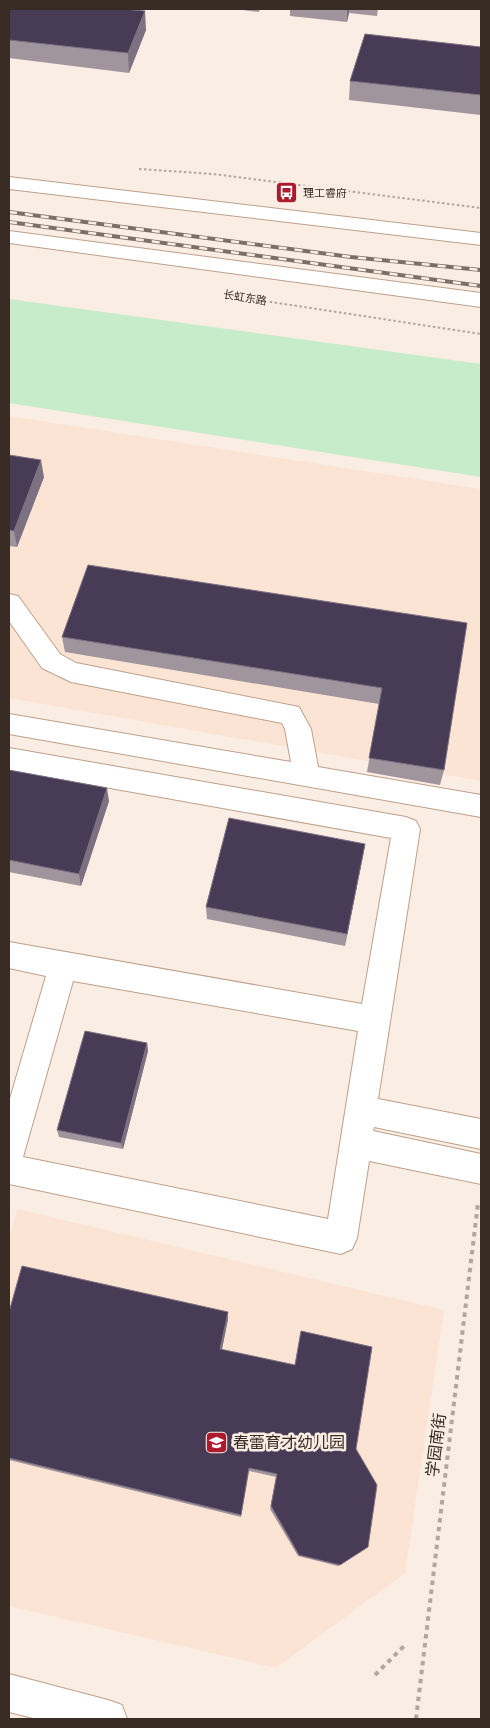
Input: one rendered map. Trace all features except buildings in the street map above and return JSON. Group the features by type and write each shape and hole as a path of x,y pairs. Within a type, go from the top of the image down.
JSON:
{"street":[{"path":"9,183 481,239"},
{"path":"9,237 481,300"},
{"path":"9,603 51,660 71,672 290,714 298,729 307,776"},
{"path":"9,724 481,806"},
{"path":"9,759 406,829 374,1020 341,1238 9,1169"},
{"path":"9,955 374,1020"},
{"path":"9,1154 64,966"},
{"path":"361,1110 481,1134"},
{"path":"356,1143 480,1182"},
{"path":"9,1693 108,1719"}],"path":[{"path":"137,169 213,174 481,208"},
{"name":"长虹东路","path":"239,297 481,334"},
{"name":"学园南街","path":"416,1719 480,1182"},
{"path":"375,1675 404,1645"}],"shaded area":[{"path":"9,416 481,489 481,781 9,698"},
{"name":"春蕾育才幼儿园","path":"17,1209 444,1310 405,1573 276,1668 9,1606 9,1238"}],"green space":[{"path":"9,299 481,364 481,477 9,403"}],"railway":[{"path":"9,212 351,257 481,270"},
{"path":"9,222 481,286"}],"place":[{"name":"理工睿府","path":"287,193"},
{"name":"春蕾育才幼儿园","path":"217,1442"}]}
